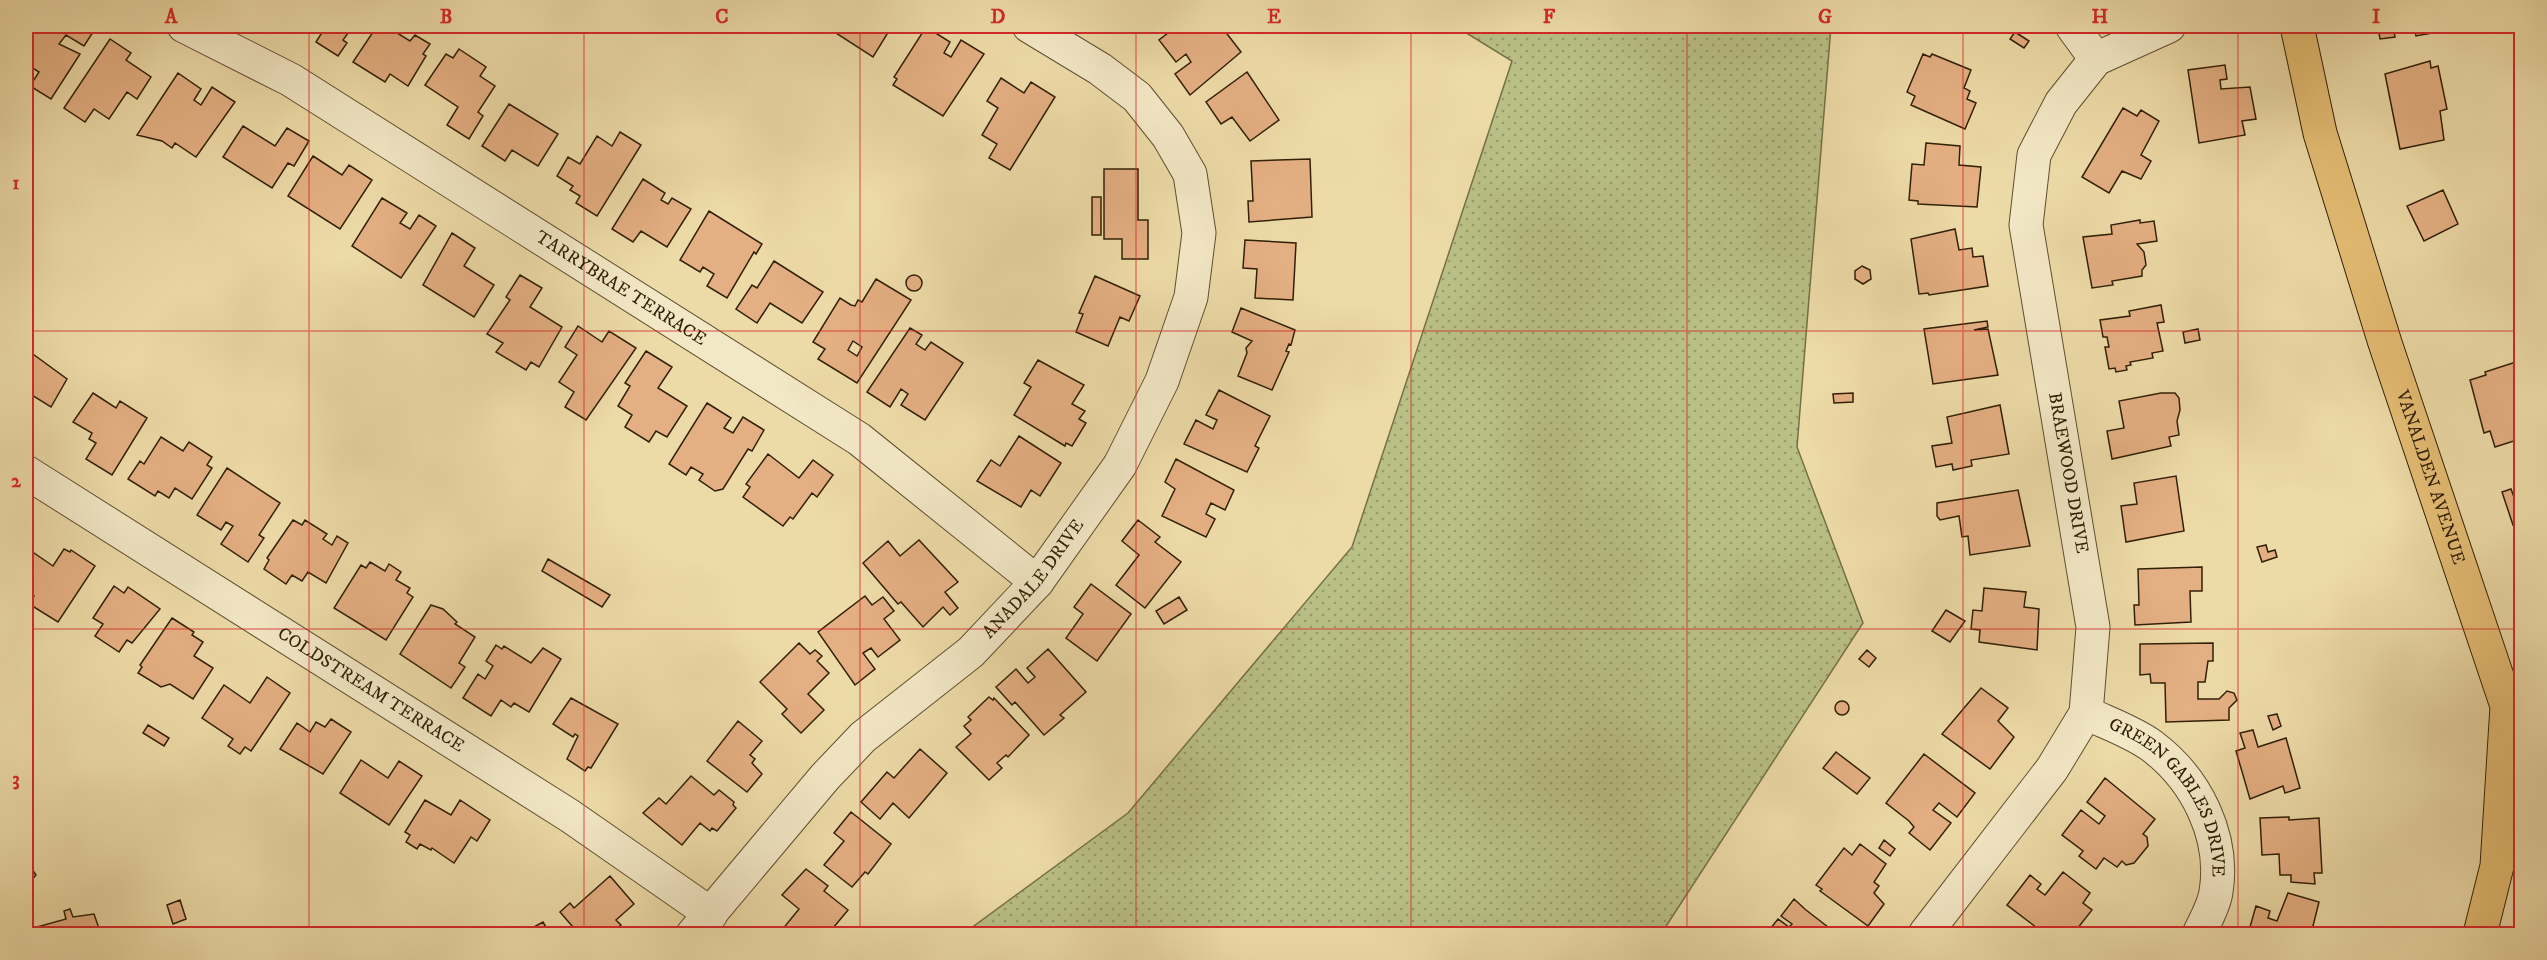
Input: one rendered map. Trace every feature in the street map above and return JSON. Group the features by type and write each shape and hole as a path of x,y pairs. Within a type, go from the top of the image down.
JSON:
{"main road":[{"name":"VANALDEN AVENUE","path":"2297,26 2327,155 2385,343 2514,704 2497,866 2480,934"}],"street":[{"name":"TARRYBRAE TERRACE","path":"184,26 291,80 859,439 1037,582"},
{"name":"ANADALE DRIVE","path":"702,924 825,777 863,737 971,652 1037,582 1120,465 1162,381 1191,297 1199,233 1190,174 1168,136 1137,97 1100,69 1029,26"},
{"path":"2072,26 2096,59"},
{"name":"BRAEWOOD DRIVE","path":"1925,934 2052,769 2086,713 2093,627 2026,225 2034,155 2061,104 2096,59 2169,26"},
{"name":"COLDSTREAM TERRACE","path":"26,472 570,816 702,924"},
{"name":"GREEN GABLES DRIVE","path":"2086,713 2150,745 2178,768 2202,806 2216,847 2216,893 2199,934"}],"green space":[{"path":"1455,26 1831,26 1797,447 1863,623 1661,934 963,934 1128,813 1352,547 1512,61"}],"building":[{"path":"32,26 90,26 95,29 84,46 66,35 59,44 80,54 51,99 30,86 39,72 26,64 26,42 33,31 29,29"},
{"path":"326,26 353,26 343,40 347,43 338,56 316,42"},
{"path":"377,26 386,26 410,41 415,35 430,44 423,54 426,56 408,86 390,74 385,82 353,62"},
{"path":"825,26 892,26 873,57"},
{"path":"1177,26 1221,26 1241,52 1190,95 1175,74 1191,62 1186,54 1176,62 1159,40"},
{"path":"2378,26 2393,26 2395,37 2380,39"},
{"path":"2414,26 2465,26 2466,27 2416,36"},
{"path":"926,27 950,42 944,53 951,57 961,40 984,54 943,116 893,85 897,79 894,77"},
{"path":"2015,32 2029,41 2024,48 2010,39"},
{"path":"110,39 131,53 126,60 151,77 137,99 127,92 109,119 94,109 85,122 64,108"},
{"path":"459,49 486,67 480,76 495,86 478,112 483,116 469,139 447,125 458,107 425,85 446,54 453,58"},
{"path":"1923,54 1930,57 1932,54 1971,70 1964,88 1970,91 1967,99 1976,103 1965,129 1911,105 1915,96 1907,92"},
{"path":"2430,61 2431,68 2438,66 2447,109 2440,111 2444,140 2400,149 2385,74"},
{"path":"2225,65 2227,79 2220,80 2221,89 2250,87 2256,119 2242,121 2245,135 2199,143 2188,70"},
{"path":"1247,72 1279,120 1250,141 1232,117 1221,124 1206,102"},
{"path":"178,73 201,89 194,100 201,105 212,87 235,102 196,157 175,143 172,148 162,141 137,135"},
{"path":"1001,78 1024,93 1031,82 1055,97 1010,170 989,158 997,144 982,135 998,108 987,101"},
{"path":"509,104 558,134 538,166 512,150 505,161 482,146"},
{"path":"2123,108 2137,116 2141,110 2159,121 2141,155 2151,161 2141,179 2122,171 2109,193 2082,177"},
{"path":"243,126 275,146 287,128 309,141 294,166 288,163 272,188 223,157"},
{"path":"620,132 641,145 597,216 576,203 580,196 570,190 573,186 557,176 568,157 580,164 597,136 612,146"},
{"path":"1926,143 1960,146 1959,165 1981,167 1977,207 1918,204 1918,201 1909,200 1912,164 1924,165"},
{"path":"313,156 342,175 349,165 372,180 340,229 288,196"},
{"path":"1310,159 1312,217 1249,222 1248,201 1253,201 1251,161"},
{"path":"1104,169 1138,169 1138,220 1148,220 1148,259 1122,259 1122,239 1104,239"},
{"path":"643,179 665,193 661,200 668,204 672,198 691,209 667,247 641,231 633,242 612,229"},
{"path":"2443,190 2458,224 2424,241 2407,206"},
{"path":"1092,197 1101,197 1101,235 1092,235"},
{"path":"382,198 407,213 400,223 410,229 419,215 436,226 401,278 352,246"},
{"path":"709,211 762,244 756,254 754,252 727,298 707,286 714,274 703,267 700,272 680,260"},
{"path":"2140,220 2140,223 2154,221 2157,241 2137,244 2144,252 2146,265 2142,270 2142,276 2112,281 2113,285 2092,288 2083,237 2112,234 2111,225"},
{"path":"1955,229 1959,250 1972,248 1973,257 1983,256 1988,286 1929,295 1928,293 1919,294 1911,239"},
{"path":"452,233 475,248 464,266 494,285 474,317 423,285"},
{"path":"1245,240 1296,243 1293,300 1255,298 1257,269 1243,268"},
{"path":"774,261 823,292 802,323 770,303 757,323 736,309 752,285 757,288"},
{"path":"1862,266 1870,270 1871,279 1863,284 1855,279 1855,271"},
{"path":"520,275 542,288 530,307 562,327 539,367 531,362 526,370 496,352 503,343 487,334 510,300 506,297"},
{"path":"914,275 920,277 922,283 920,289 914,291 908,289 906,283 908,277"},
{"path":"1095,276 1140,296 1129,321 1120,317 1108,346 1076,332 1083,314 1079,313"},
{"path":"876,279 911,300 857,383 818,359 825,349 813,342 840,298 855,306 858,300 862,302","holes":["853,341 862,347 857,356 848,350"]},
{"path":"2161,305 2164,322 2157,323 2163,351 2152,353 2153,358 2130,362 2131,365 2126,366 2127,370 2116,372 2115,368 2109,369 2105,347 2109,347 2107,337 2103,337 2100,320 2130,316 2129,311"},
{"path":"1241,308 1295,330 1291,345 1289,344 1286,351 1289,352 1272,390 1238,376 1247,353 1246,348 1252,341 1232,332"},
{"path":"1987,321 1988,327 1974,330 1988,329 1998,375 1933,384 1924,329"},
{"path":"578,326 602,342 609,331 636,348 586,420 565,407 574,392 559,382 577,355 565,347"},
{"path":"910,328 922,335 916,344 925,350 931,342 963,363 925,420 901,405 908,394 901,389 890,407 867,392"},
{"path":"2198,329 2200,340 2185,343 2183,332"},
{"path":"26,349 67,379 51,407 27,392 26,394"},
{"path":"646,351 672,367 658,388 687,406 667,437 656,431 649,442 625,427 632,415 618,406 630,386 625,383"},
{"path":"1038,360 1084,385 1072,404 1085,411 1079,419 1086,423 1072,446 1066,443 1065,446 1014,415 1031,387 1024,383"},
{"path":"2522,360 2522,422 2515,424 2520,439 2495,447 2490,431 2484,433 2470,380 2486,375 2485,372"},
{"path":"1219,390 1270,416 1255,446 1259,448 1247,472 1184,444 1196,420 1213,429 1217,420 1206,415"},
{"path":"93,393 116,408 120,401 147,418 112,475 86,459 96,443 89,439 92,433 73,422"},
{"path":"1853,393 1853,402 1834,403 1833,394"},
{"path":"2161,393 2175,393 2179,398 2180,410 2177,421 2179,435 2169,437 2171,446 2112,459 2107,431 2124,428 2119,401"},
{"path":"707,403 731,418 724,428 733,433 743,417 764,430 752,451 748,449 723,489 715,491 699,480 703,474 691,467 686,475 669,464"},
{"path":"2000,405 2009,454 1971,460 1972,466 1953,470 1952,464 1936,467 1932,446 1952,443 1947,417"},
{"path":"1019,436 1061,463 1040,496 1031,490 1021,507 977,481 991,460 1000,466"},
{"path":"161,437 183,451 189,442 212,457 207,465 212,468 192,499 175,488 169,498 158,491 155,496 128,479 140,461 144,464"},
{"path":"768,454 799,478 813,460 833,475 817,497 812,493 793,519 790,517 783,526 743,497 750,487 746,484"},
{"path":"1176,459 1234,490 1225,510 1211,503 1206,514 1215,519 1206,537 1162,516 1175,489 1165,482"},
{"path":"227,468 280,503 259,535 264,538 248,562 221,544 233,526 226,522 221,530 197,515"},
{"path":"2176,476 2184,531 2126,542 2121,506 2137,504 2134,483"},
{"path":"2511,489 2514,497 2522,494 2522,522 2513,525 2502,492"},
{"path":"2018,490 2030,546 1970,555 1968,536 1962,537 1959,516 1940,520 1937,516 1937,503"},
{"path":"293,520 302,525 305,520 327,534 323,539 332,545 337,536 348,543 326,583 308,572 302,581 292,575 286,584 264,569 269,560 267,558"},
{"path":"1138,520 1160,537 1155,542 1181,562 1145,608 1116,585 1139,555 1122,541"},
{"path":"919,540 958,582 945,592 958,608 950,615 943,607 923,627 901,602 898,604 863,563 888,541 900,556"},
{"path":"2266,545 2268,552 2275,550 2277,557 2262,562 2257,547"},
{"path":"64,549 70,552 71,550 95,566 58,622 29,604 34,596 26,591 26,565 34,553 53,566"},
{"path":"548,559 610,595 602,607 542,571"},
{"path":"370,562 385,571 389,564 401,572 396,580 410,588 407,593 413,597 386,640 334,608 361,565 366,568"},
{"path":"2202,567 2202,591 2190,591 2191,622 2135,625 2134,605 2139,605 2138,569"},
{"path":"1091,584 1131,614 1097,661 1066,638 1083,614 1074,607"},
{"path":"114,586 124,593 128,587 160,609 132,643 127,640 119,652 95,636 103,624 93,618"},
{"path":"1984,588 2026,592 2024,607 2039,609 2037,650 1979,642 1980,630 1971,629 1973,610 1982,611"},
{"path":"865,596 872,605 883,597 894,611 884,619 900,640 878,657 871,648 863,653 875,669 855,685 818,632"},
{"path":"1179,597 1187,610 1164,624 1156,611"},
{"path":"431,605 443,609 457,622 455,624 475,637 459,663 465,667 451,688 400,654"},
{"path":"1946,610 1965,621 1950,642 1932,631"},
{"path":"172,618 194,632 192,635 203,642 194,656 213,668 193,699 170,684 161,687 138,673 142,667 140,665"},
{"path":"799,643 810,654 815,650 822,656 817,661 829,673 808,694 824,710 801,733 782,714 787,709 760,682"},
{"path":"2213,643 2213,661 2208,661 2205,682 2198,682 2198,699 2219,699 2227,691 2234,693 2237,700 2229,708 2229,720 2166,722 2165,683 2151,683 2150,674 2140,675 2140,644"},
{"path":"496,645 502,649 504,646 531,663 543,648 561,659 529,712 514,703 511,707 501,700 491,716 463,698 478,674 485,679 493,666 486,661"},
{"path":"1048,649 1086,692 1060,715 1064,718 1044,735 1015,702 1012,705 996,687 1016,669 1028,683 1035,677 1027,668"},
{"path":"1867,650 1876,658 1869,667 1859,659"},
{"path":"267,677 290,693 251,751 245,747 240,754 228,746 233,739 202,718 224,685 250,703"},
{"path":"1981,688 2008,708 1998,721 2014,737 1990,769 1942,734"},
{"path":"989,697 993,700 994,698 1029,735 1008,757 1006,755 997,763 1002,768 989,780 956,747 971,734 964,726 971,720 968,717"},
{"path":"571,698 618,724 591,768 588,767 585,771 567,759 578,736 575,734 573,737 553,724"},
{"path":"1842,701 1847,703 1849,708 1847,713 1842,715 1837,713 1835,708 1837,703"},
{"path":"2277,714 2281,726 2273,730 2268,716"},
{"path":"331,719 351,732 323,774 280,749 297,723 310,732 316,722 325,727"},
{"path":"738,721 762,741 750,755 755,759 752,763 762,774 747,792 707,761"},
{"path":"148,725 169,738 164,746 143,733"},
{"path":"2253,730 2258,747 2286,738 2300,788 2285,793 2283,786 2250,799 2236,751 2245,748 2240,733"},
{"path":"920,749 947,773 909,818 893,803 880,819 861,802 887,772 894,778"},
{"path":"1836,752 1870,778 1857,794 1823,768"},
{"path":"1924,754 1975,793 1957,817 1939,803 1933,810 1951,823 1930,850 1909,833 1914,827 1909,821 1886,803"},
{"path":"361,760 388,778 399,761 422,776 389,825 340,793"},
{"path":"691,776 714,795 719,790 734,802 733,805 736,808 717,831 712,828 710,831 700,823 682,845 643,813 659,798 666,804"},
{"path":"2105,778 2155,819 2143,834 2147,837 2148,846 2134,863 2126,865 2122,861 2117,867 2104,858 2096,869 2079,856 2083,851 2062,835 2081,810 2099,824 2105,816 2087,802"},
{"path":"425,800 451,815 460,800 490,820 477,841 471,837 454,863 432,848 431,850 420,844 417,849 406,842 410,835 405,832"},
{"path":"851,812 891,844 868,874 865,872 852,887 824,865 844,841 834,833"},
{"path":"2289,817 2289,820 2319,818 2322,873 2314,873 2315,884 2291,882 2291,875 2280,875 2279,854 2262,855 2260,818"},
{"path":"1884,840 1895,849 1890,856 1879,848"},
{"path":"1860,844 1886,864 1874,882 1879,886 1874,893 1884,904 1868,926 1820,891 1822,889 1816,885 1844,848 1852,855"},
{"path":"26,860 36,875 26,887"},
{"path":"806,869 828,886 824,891 848,910 828,934 785,934 781,931 799,909 782,895"},
{"path":"2063,872 2090,893 2083,903 2092,910 2073,934 2045,934 2007,905 2030,875 2041,884 2037,889 2045,895"},
{"path":"610,876 634,904 616,920 621,925 616,929 619,934 579,934 560,912 570,903 574,908"},
{"path":"2288,893 2319,902 2311,934 2248,934 2256,906 2270,911 2268,918 2277,921"},
{"path":"1794,899 1837,934 1766,934 1778,919 1789,927 1792,924 1781,916"},
{"path":"180,900 186,919 173,924 167,905"},
{"path":"70,909 73,917 94,914 101,934 31,934 38,930 37,927 66,919 64,911"},
{"path":"543,922 550,934 521,934"}]}
